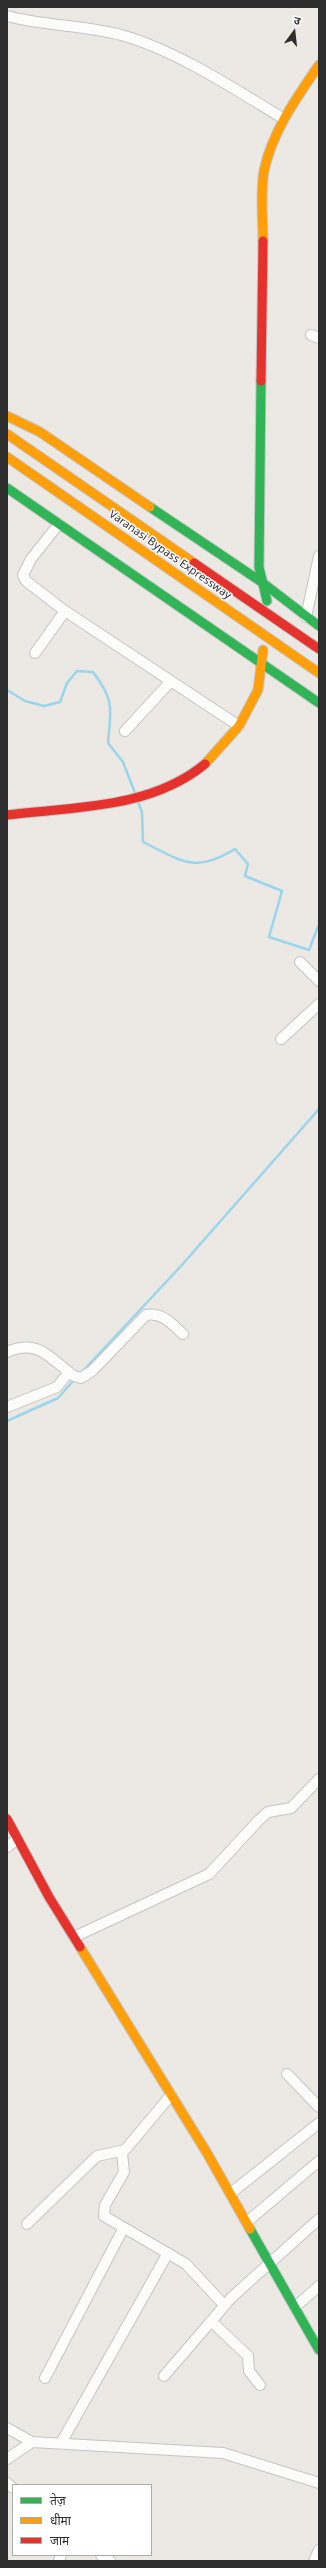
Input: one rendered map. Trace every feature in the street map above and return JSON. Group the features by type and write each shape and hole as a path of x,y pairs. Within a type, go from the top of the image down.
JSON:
{"main road":[{"path":"267,601 259,567 264,172 268,154 284,118 319,65"},
{"path":"7,416 40,432 263,583 319,626"},
{"name":"Varanasi Bypass Expressway","path":"7,434 319,649"},
{"name":"Varanasi Bypass Expressway","path":"7,457 319,673"},
{"path":"7,488 261,665 319,703"},
{"path":"7,815 77,806 116,803 167,789 193,774 211,759 239,726 258,690 263,650"},
{"path":"7,1819 46,1893 248,2221 295,2307 317,2343"}],"street":[{"path":"7,16 123,35 166,53 222,82 284,118"},
{"path":"60,524 31,559 23,575 26,581 65,611 239,726"},
{"path":"306,617 319,556"},
{"path":"35,653 65,611"},
{"path":"125,731 171,682"},
{"path":"300,962 319,981"},
{"path":"281,1039 319,1004"},
{"path":"7,1352 21,1346 37,1349 69,1372 81,1378 92,1371 146,1315 155,1313 163,1316 183,1334"},
{"path":"7,1407 57,1387 69,1372"},
{"path":"74,1937 209,1874 268,1812 291,1808 319,1779"},
{"path":"7,1847 17,1839"},
{"path":"288,2074 319,2107"},
{"path":"171,2095 122,2153 124,2172 103,2212 112,2222 123,2229 186,2264 224,2305"},
{"path":"231,2193 319,2123"},
{"path":"27,2224 97,2156 105,2153 122,2153"},
{"path":"248,2221 319,2161"},
{"path":"164,2376 224,2305 269,2261 319,2219"},
{"path":"45,2378 123,2229"},
{"path":"61,2443 168,2253"},
{"path":"295,2307 319,2286"},
{"path":"211,2321 246,2352 249,2360 249,2371 260,2385"},
{"path":"7,2428 32,2442 223,2453 319,2483"},
{"path":"7,2459 32,2442"},
{"path":"314,2561 319,2550"}],"waterway":[{"path":"7,690 25,701 44,706 60,702 67,683 77,671 93,672 105,690 110,705 108,743 123,762 135,793"},
{"path":"138,802 142,812 143,842 178,859 198,863 221,857 235,849 248,864 245,876 282,891 269,937 309,950 319,924"},
{"path":"81,1373 181,1266 319,1109"},
{"path":"7,1421 58,1398 74,1380"}],"traffic: fast":[{"path":"261,381 259,567 267,601"},
{"path":"7,488 319,703"},
{"path":"150,507 263,583 319,626"},
{"path":"250,2229 319,2350"}],"traffic: slow":[{"path":"263,241 262,188 264,171 268,157 273,142 286,115 319,65"},
{"path":"7,416 40,432 150,507"},
{"path":"7,434 194,563"},
{"path":"7,457 319,673"},
{"path":"205,764 239,726 258,690 263,650"},
{"path":"80,1947 207,2153 250,2229"}],"traffic: jam":[{"path":"261,381 263,241"},
{"path":"194,563 319,649"},
{"path":"7,815 84,807 136,798 161,790 184,779 205,764"},
{"path":"7,1819 49,1897 80,1947"}]}
